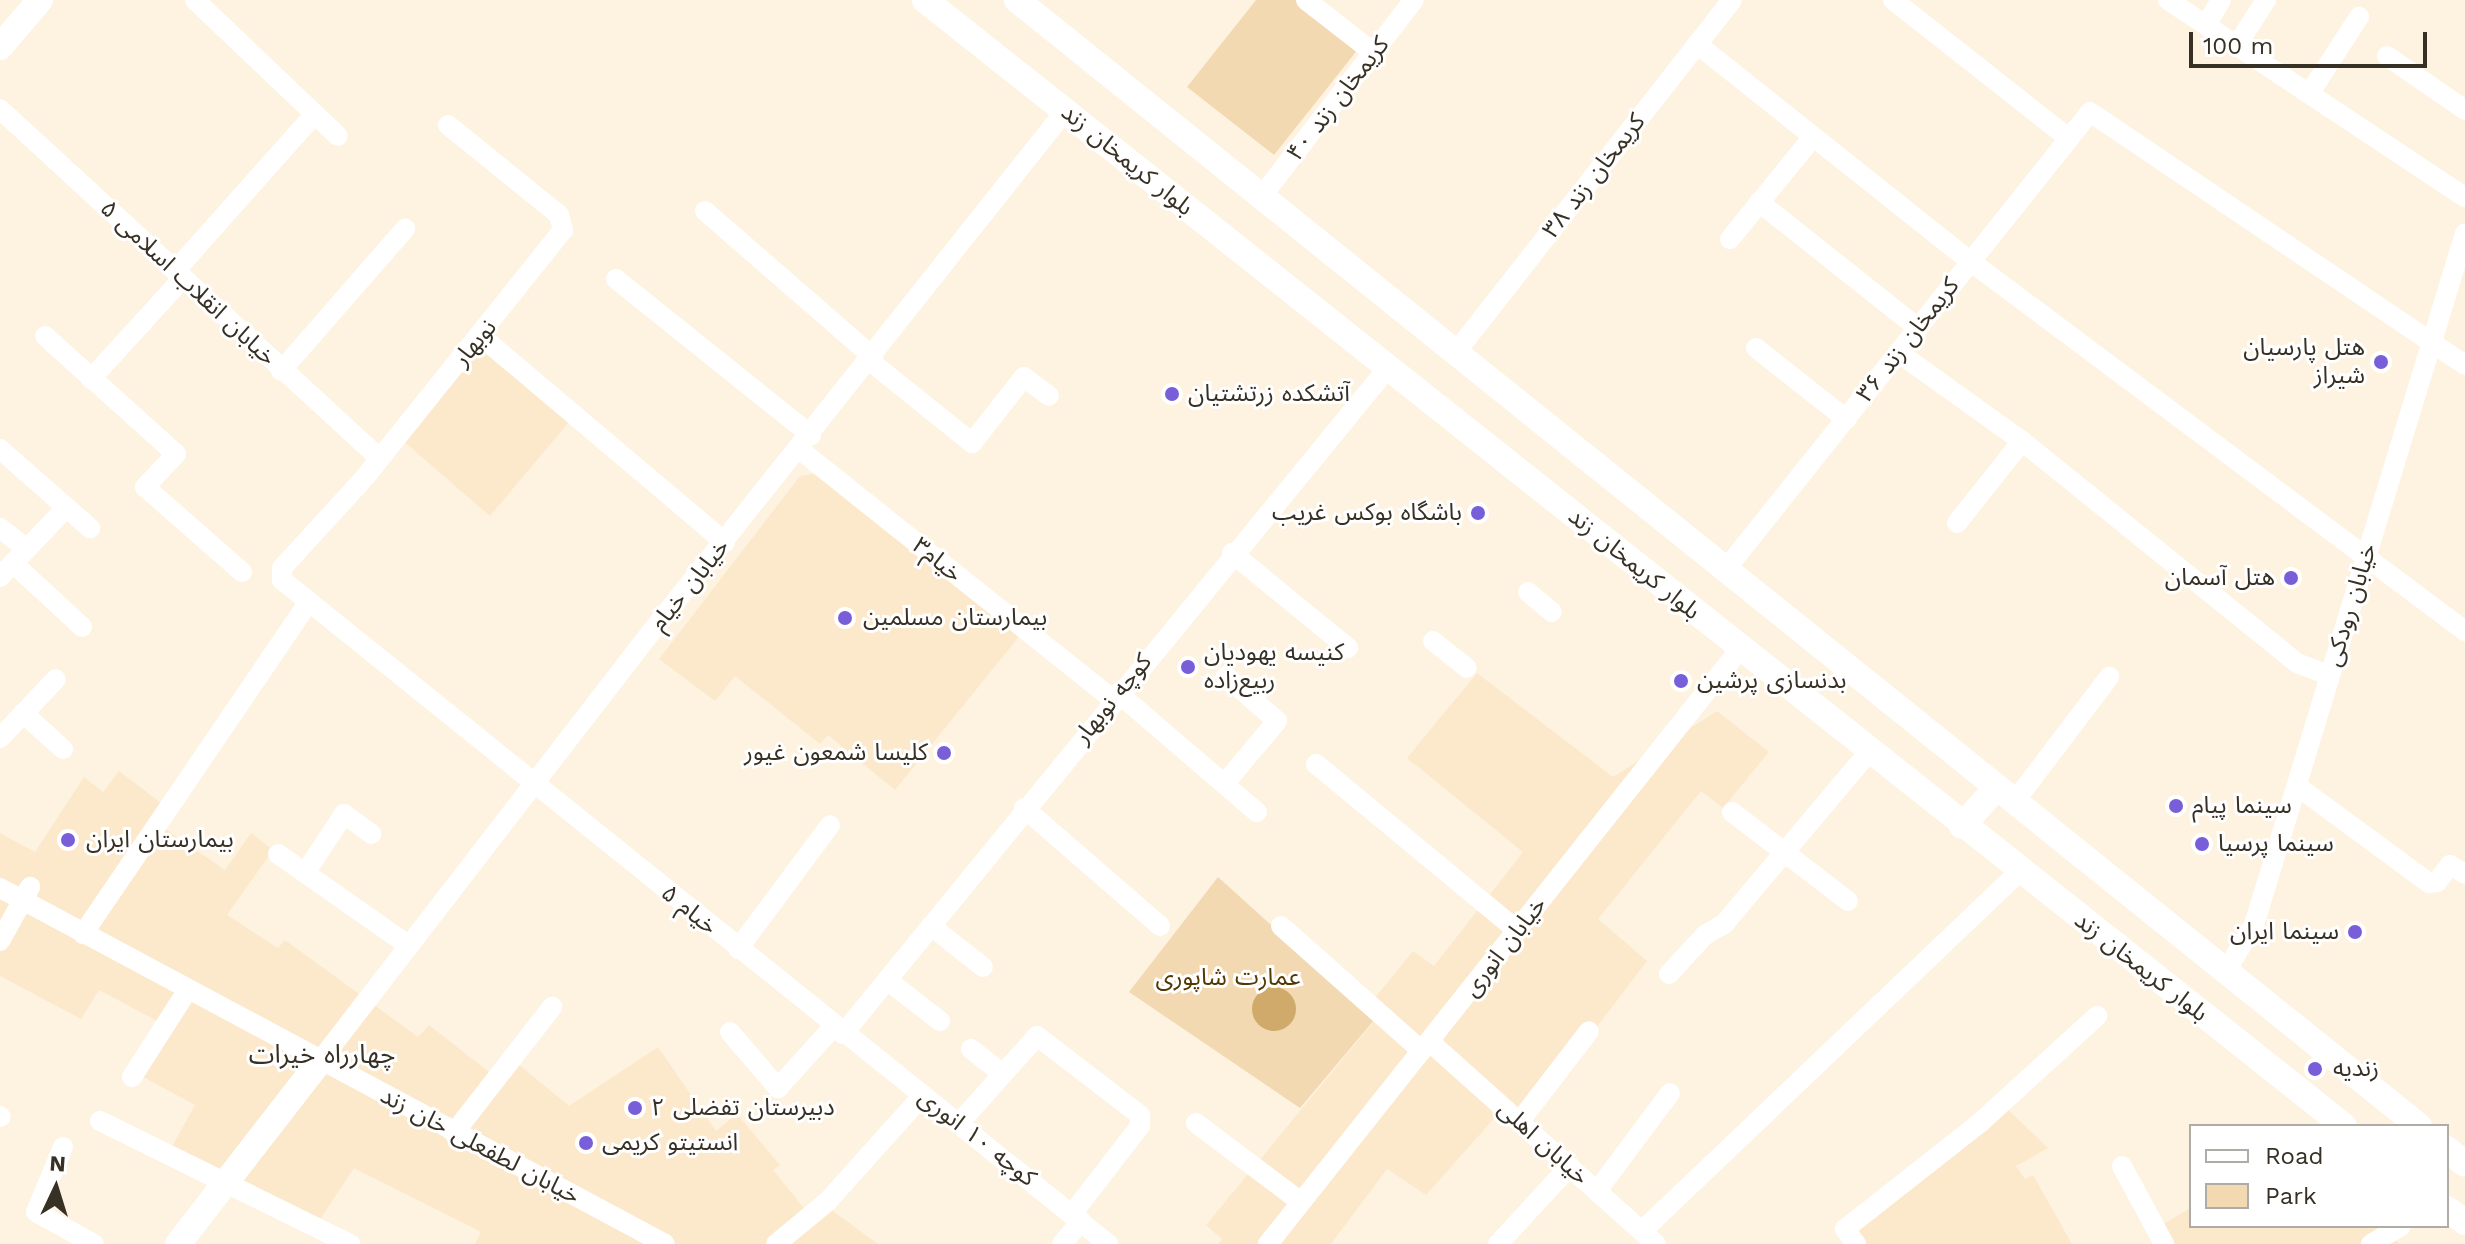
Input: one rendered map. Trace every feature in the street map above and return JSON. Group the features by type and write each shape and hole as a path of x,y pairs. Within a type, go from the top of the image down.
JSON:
{"main road":[{"path":"0,47 40,0"},
{"name":"بلوار کریمخان زند","path":"925,0 1868,753 2341,1124"},
{"name":"بلوار کریمخان زند","path":"1017,0 2417,1124"},
{"path":"1962,826 2006,794"},
{"path":"190,1240 224,1182 320,1061"},
{"path":"2449,1151 2465,1164"}],"street":[{"path":"195,0 338,136"},
{"path":"1306,0 1374,53"},
{"name":"کریمخان زند ۴۰","path":"1261,197 1414,0"},
{"name":"کریمخان زند ۳۸","path":"1456,352 1732,0"},
{"path":"1893,0 2066,136"},
{"path":"1918,20 1926,0"},
{"path":"2168,0 2465,197"},
{"path":"2206,25 2221,0"},
{"path":"2237,45 2266,0"},
{"path":"2309,94 2359,17"},
{"path":"1697,44 1812,138 2158,405 2465,631"},
{"path":"2387,56 2465,110"},
{"name":"خیابان انقلاب اسلامی ۵","path":"0,109 281,371 377,456"},
{"name":"خیابان خیام","path":"320,1061 1065,111"},
{"name":"کریمخان زند ۳۶","path":"1726,569 1899,353 2066,136 2090,112 2431,339"},
{"path":"91,379 315,114"},
{"name":"نوبهار","path":"280,574 367,475 377,456 482,337 563,230 564,222 448,125"},
{"path":"1730,239 1812,138"},
{"path":"1759,202 1918,328"},
{"path":"705,211 871,359 972,443 1024,377 1049,396"},
{"path":"281,371 405,229"},
{"name":"خیابان رودکی","path":"2226,971 2254,925 2465,233"},
{"name":"خیام۳","path":"616,279 805,442 1257,812"},
{"path":"45,336 176,454 145,487 242,572"},
{"path":"482,337 725,542"},
{"path":"2431,339 2465,365"},
{"path":"1756,348 1846,419"},
{"path":"1899,353 2022,441 2297,663 2329,675"},
{"name":"کوچه نوبهار","path":"730,1032 778,1088 839,1030 887,980 1232,553 1387,369"},
{"path":"1957,523 2022,441"},
{"path":"0,449 90,528"},
{"path":"13,563 66,508"},
{"path":"0,528 13,563 82,627"},
{"path":"1232,553 1348,648"},
{"name":"۵ خیام","path":"280,574 309,602 534,786 839,1030"},
{"path":"1528,592 1552,612"},
{"path":"83,934 309,602"},
{"path":"1433,641 1467,668"},
{"name":"خیابان انوری","path":"1268,1244 1740,649"},
{"path":"1225,783 1277,721 1226,676"},
{"path":"2006,794 2109,677"},
{"path":"0,738 56,679"},
{"path":"23,713 63,749"},
{"path":"1669,974 1705,935 1724,924 1789,852 1868,753"},
{"path":"1316,764 1518,931"},
{"path":"2297,786 2429,883 2437,882 2450,865 2465,874"},
{"path":"1024,808 1160,926"},
{"path":"1732,812 1789,852 1848,901"},
{"path":"305,873 344,814 372,834"},
{"path":"738,949 830,825"},
{"path":"278,854 408,945"},
{"path":"1649,1237 1818,1063 2019,872"},
{"name":"خیابان لطفعلی خان زند","path":"0,888 26,893 83,934 665,1244"},
{"path":"0,941 26,893"},
{"path":"931,926 983,967"},
{"name":"خیابان اهلی","path":"1281,926 1520,1121 1649,1237"},
{"path":"887,980 940,1021"},
{"path":"132,1077 187,991"},
{"path":"454,1133 552,1007"},
{"path":"1851,1237 2097,1016"},
{"name":"کوچه ۱۰ انوری","path":"839,1030 961,1121 1108,1244"},
{"path":"1520,1121 1589,1031"},
{"path":"961,1121 1037,1036 1143,1120 1076,1218 1062,1244"},
{"path":"971,1049 1002,1073"},
{"path":"1597,1191 1670,1093"},
{"path":"776,1244 827,1202 923,1095"},
{"path":"100,1121 350,1244"},
{"path":"1196,1123 1301,1202"},
{"path":"63,1147 36,1212 94,1244"},
{"path":"1498,1244 1570,1166"},
{"path":"2122,1166 2164,1244"},
{"path":"2371,1244 2398,1228"}],"shaded area":[{"path":"481,350 569,422 490,516 401,439"},
{"name":"بیمارستان مسلمین","path":"819,473 1021,634 895,790 828,735 820,744 735,676 715,701 659,659 800,476"},
{"path":"1477,673 1613,777 1717,711 1769,752 1723,808 1701,791 1598,919 1647,961 1525,1121 1506,1105 1426,1195 1387,1169 1331,1244 1218,1244 1222,1239 1206,1225 1375,1020 1365,1010 1413,951 1434,966 1523,852 1407,758"},
{"path":"119,771 161,803 164,828 225,870 251,833 273,850 227,915 278,948 285,940 418,1037 429,1025 489,1072 512,1059 569,1106 658,1047 716,1131 737,1114 780,1165 773,1170 807,1212 829,1208 878,1244 475,1244 481,1232 354,1168 313,1230 170,1150 195,1105 136,1073 163,1024 99,990 81,1019 0,976 0,833 35,852 84,777 103,792"},
{"path":"1274,987 1289,994 1296,1009 1289,1024 1274,1031 1259,1024 1252,1009 1259,994"},
{"path":"2005,1107 2048,1148 2016,1166 2025,1179 2033,1175 2072,1244 1851,1244 1840,1232"},
{"path":"2189,1209 2189,1228 2381,1228 2400,1244 2164,1244 2158,1227"}],"green space":[{"path":"1256,0 1297,0 1359,48 1274,155 1187,87"},
{"name":"عمارت شاپوری","path":"1218,877 1375,1019 1300,1108 1129,992"}],"place":[{"name":"هتل پارسیان شیراز","path":"2381,362"},
{"name":"آتشکده زرتشتیان","path":"1172,394"},
{"name":"باشگاه بوکس غریب","path":"1478,513"},
{"name":"هتل آسمان","path":"2291,578"},
{"name":"بیمارستان مسلمین","path":"845,618"},
{"name":"کنیسه یهودیان ربیع‌زاده","path":"1188,667"},
{"name":"بدنسازی پرشین","path":"1681,681"},
{"name":"کلیسا شمعون غیور","path":"944,753"},
{"name":"سینما پیام","path":"2176,806"},
{"name":"بیمارستان ایران","path":"68,840"},
{"name":"سینما پرسیا","path":"2202,844"},
{"name":"سینما ایران","path":"2355,932"},
{"name":"زندیه","path":"2315,1069"},
{"name":"دبیرستان تفضلی ۲","path":"635,1108"},
{"name":"انستیتو کریمی","path":"586,1143"}],"district":[{"name":"چهارراه خیرات","path":"322,1055"}]}
